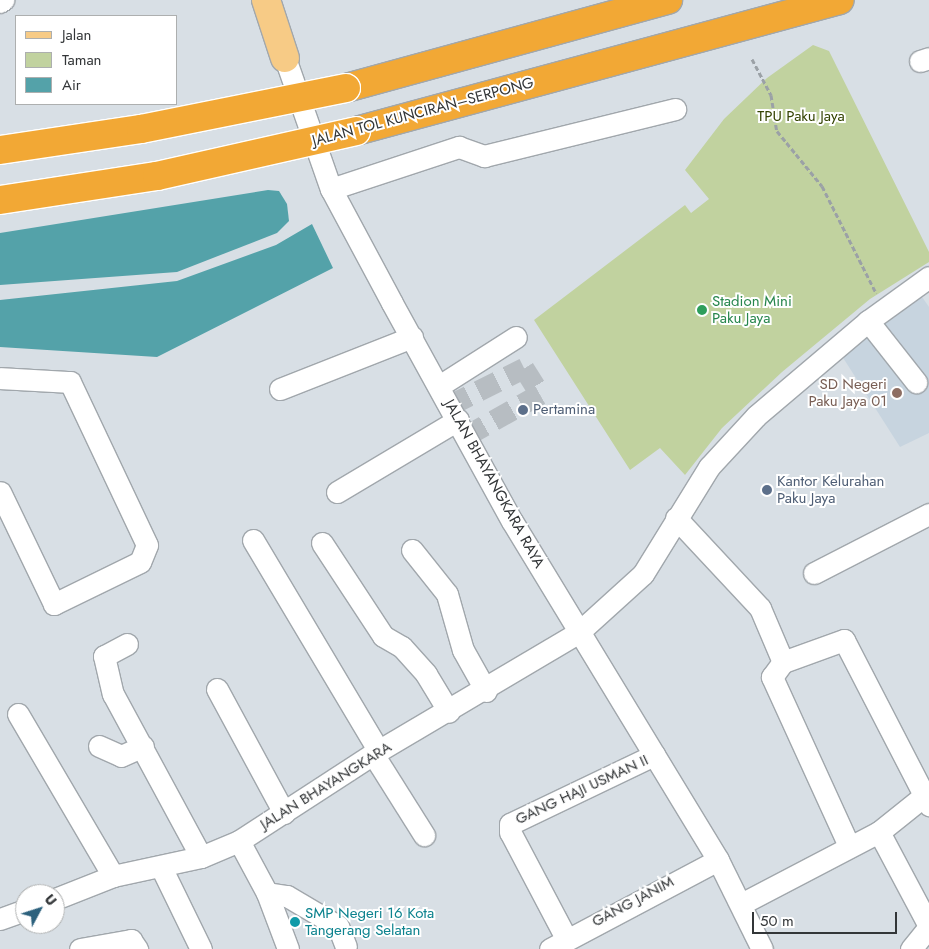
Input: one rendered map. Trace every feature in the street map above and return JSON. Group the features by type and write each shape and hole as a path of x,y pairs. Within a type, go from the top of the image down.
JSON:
{"highway":[{"path":"0,150 141,129 346,88 668,0"},
{"name":"JALAN TOL KUNCIRAN–SERPONG","path":"0,200 157,176 356,131 840,0"}],"main road":[{"name":"JALAN BHAYANGKARA RAYA","path":"266,0 285,58"}],"street":[{"name":"JALAN BHAYANGKARA RAYA","path":"285,58 331,189 458,420 579,632 718,860 742,904 762,949"},
{"path":"331,189 459,147 484,156 675,109"},
{"name":"JALAN BHAYANGKARA","path":"65,894 113,876 201,857 239,841 376,753 486,691 579,632 643,574 708,467 756,416 868,321 929,278"},
{"path":"868,321 916,382"},
{"path":"280,389 412,337"},
{"path":"439,386 516,337"},
{"path":"0,378 70,382 147,545 140,562 54,604 0,492"},
{"path":"337,492 458,420"},
{"path":"814,573 929,514"},
{"path":"676,518 760,608 783,662"},
{"path":"253,540 424,834"},
{"path":"322,542 383,636 402,647 426,674 449,712"},
{"path":"412,550 447,594 463,650 486,691"},
{"path":"742,904 849,846 879,832 926,801 844,640 783,662 772,677 849,846"},
{"path":"127,644 104,656 113,694 201,857"},
{"path":"217,689 284,813"},
{"path":"18,714 113,876"},
{"path":"99,746 121,756 142,746"},
{"name":"GANG HAJI USMAN II","path":"558,943 510,832 510,824 654,756"},
{"path":"879,832 929,926 911,949"},
{"path":"239,841 267,892 288,949"},
{"name":"GANG JANIM","path":"558,943 718,860"},
{"path":"161,867 201,949"},
{"path":"267,892 288,896 338,926 346,947"},
{"path":"0,919 15,914"},
{"path":"80,949 131,940 137,949"}],"path":[{"path":"752,59 771,94 777,131 822,186 865,276 886,308"}],"shaded area":[{"name":"SD Negeri Paku Jaya 01","path":"920,294 929,307 929,433 900,447 840,353"}],"green space":[{"name":"Stadion Mini Paku Jaya","path":"813,45 829,51 929,252 929,262 870,299 782,372 722,428 685,475 660,448 630,470 534,320 685,205 691,213 709,199 685,170 724,119 767,78"}],"water":[{"path":"268,190 279,191 287,204 289,221 277,233 177,272 0,285 0,233"},
{"path":"312,224 333,268 157,357 0,347 0,300 177,281 276,245"}],"tunnel":[{"path":"450,405 524,368 540,394 466,436"}],"place":[{"name":"Stadion Mini Paku Jaya","path":"702,310"},
{"name":"SD Negeri Paku Jaya 01","path":"897,393"},
{"name":"Pertamina","path":"523,410"},
{"name":"Kantor Kelurahan Paku Jaya","path":"767,490"},
{"name":"SMP Negeri 16 Kota Tangerang Selatan","path":"295,922"}],"park label":[{"name":"TPU Paku Jaya","path":"801,117"}]}
